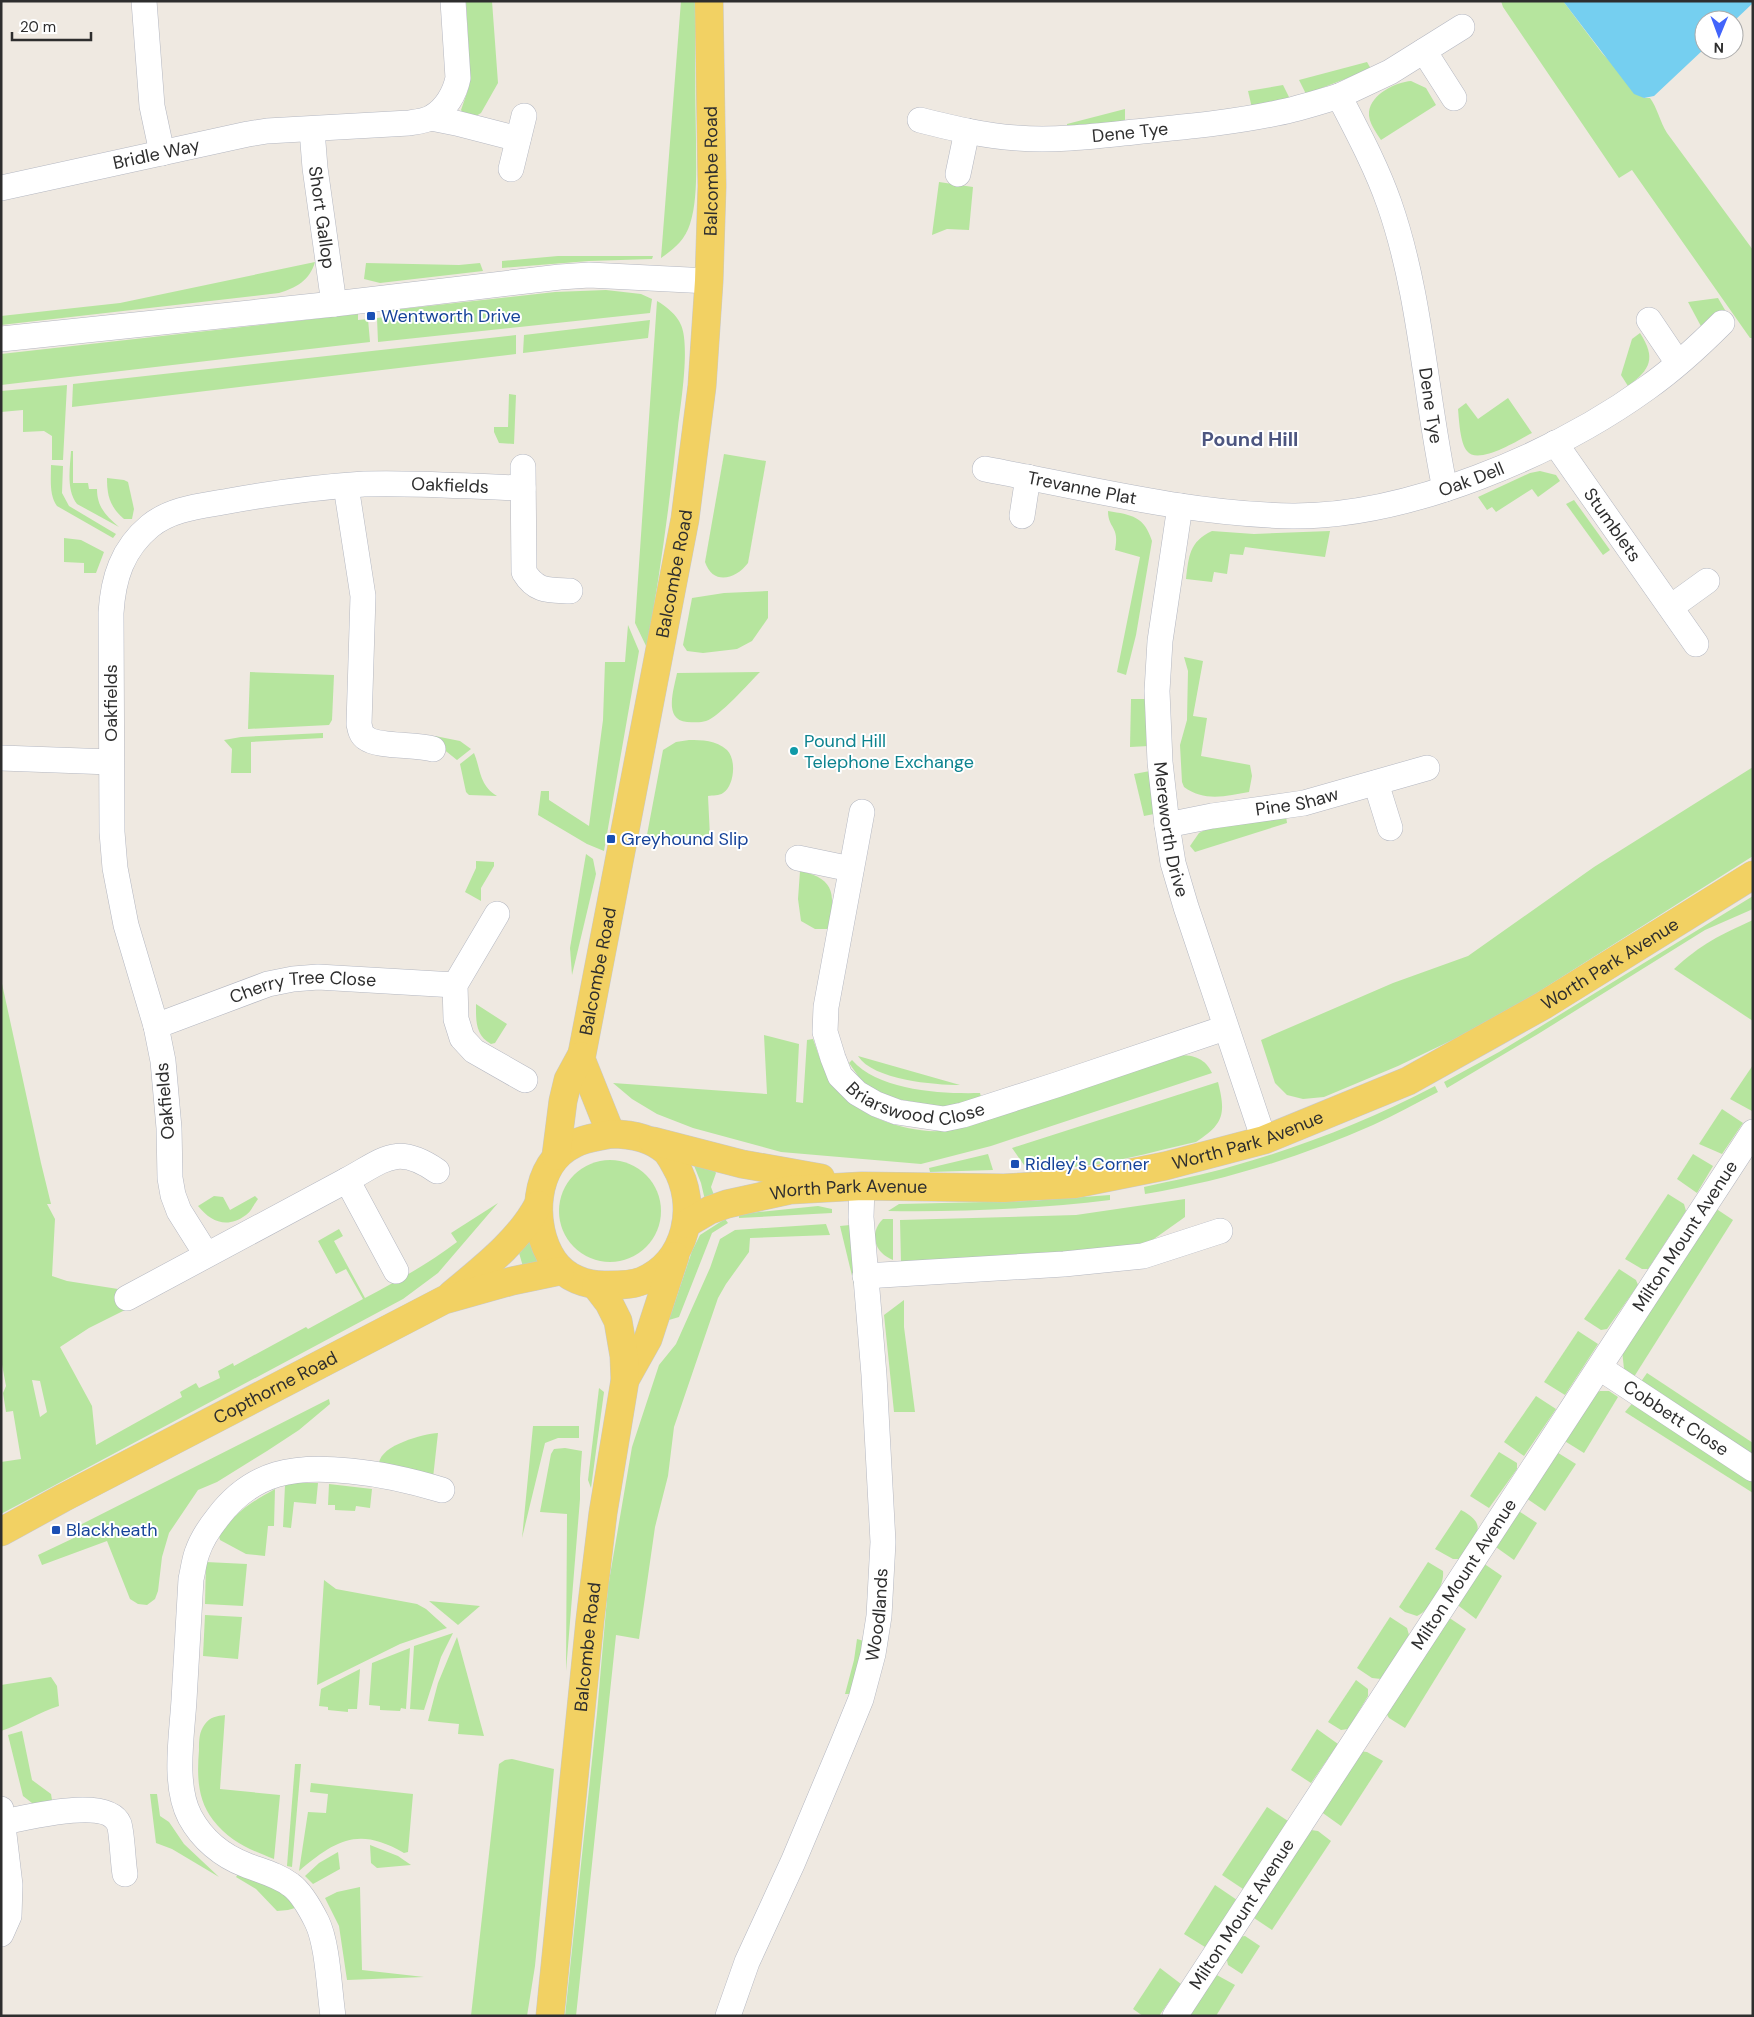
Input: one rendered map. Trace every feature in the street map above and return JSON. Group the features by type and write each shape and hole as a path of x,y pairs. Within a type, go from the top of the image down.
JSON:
{"main road":[{"name":"Balcombe Road","path":"611,1134 581,1057 685,519 702,386 709,281 712,186 710,1"},
{"name":"Worth Park Avenue","path":"686,1224 710,1210 758,1196 790,1190 862,1186 1004,1188 1075,1184 1165,1166 1264,1140 1408,1082 1544,1006 1753,874"},
{"path":"444,1300 512,1240 531,1218 538,1205 545,1176 556,1156 563,1101 568,1080 581,1057"},
{"path":"556,1156 574,1144 611,1134 630,1134 742,1164 862,1186"},
{"path":"625,1380 648,1339 676,1252 683,1239 686,1224 688,1201 681,1176 667,1153 647,1140"},
{"path":"538,1205 539,1228 546,1250 560,1270 576,1280 596,1286 642,1281 664,1266 676,1252"},
{"name":"Copthorne Road","path":"1,1532 444,1300 560,1270"},
{"name":"Balcombe Road","path":"550,2016 590,1620 603,1513 625,1380 624,1356 618,1321 609,1303 596,1286"}],"street":[{"path":"144,1 152,106 162,153"},
{"path":"431,118 449,100 455,90 458,78 453,1"},
{"name":"Dene Tye","path":"920,120 967,131 1017,138 1113,134 1226,122 1278,113 1339,96 1390,72 1462,27"},
{"path":"1424,51 1454,98"},
{"name":"Dene Tye","path":"1339,96 1372,162 1388,202 1401,243 1413,298 1435,444 1444,489"},
{"path":"431,118 521,127 511,169"},
{"name":"Bridle Way","path":"1,188 248,134 268,131 409,124 431,118"},
{"name":"Short Gallop","path":"312,130 315,168 334,304"},
{"path":"958,174 967,131"},
{"path":"1,339 334,304 560,277 589,275 709,281"},
{"path":"1649,320 1678,363"},
{"name":"Oak Dell","path":"1180,506 1293,516 1339,513 1386,506 1444,489 1500,468 1555,443 1624,403 1648,388 1696,348 1722,323"},
{"name":"Stumblets","path":"1555,443 1696,644"},
{"name":"Trevanne Plat","path":"985,469 1180,506"},
{"path":"1022,516 1028,477"},
{"name":"Oakfields","path":"206,1254 179,1211 171,1187 168,1162 169,1128 165,1079 156,1026 131,946 115,868 112,832 112,593 118,571 126,554 135,541 159,520 180,510 244,498 346,486 523,478 524,572 537,588 570,591"},
{"path":"346,486 363,596 358,724 361,734 367,740 377,743 420,745 433,749"},
{"name":"Mereworth Drive","path":"1180,506 1160,641 1157,691 1160,762 1166,825 1173,863 1183,898 1264,1140"},
{"path":"1671,606 1707,581"},
{"path":"1,758 112,762"},
{"name":"Pine Shaw","path":"1166,825 1212,816 1304,803 1427,768"},
{"path":"1376,783 1390,828"},
{"name":"Briarswood Close","path":"862,812 826,1007 824,1032 840,1076 857,1093 876,1104 897,1112 944,1119 963,1115 1056,1085 1225,1028"},
{"path":"798,858 852,869"},
{"path":"497,914 455,985 456,1019 462,1038 474,1051 525,1080"},
{"name":"Cherry Tree Close","path":"156,1026 268,984 292,979 318,977 455,985"},
{"name":"Milton Mount Avenue","path":"1175,2016 1753,1132"},
{"path":"127,1298 378,1162 395,1156 413,1157 437,1171"},
{"path":"347,1180 396,1271"},
{"name":"Woodlands","path":"728,2016 747,1962 793,1862 844,1743 861,1698 873,1654 881,1588 883,1542 874,1375 861,1217 862,1186"},
{"path":"865,1276 1064,1264 1143,1256 1220,1231"},
{"name":"Cobbett Close","path":"1600,1368 1753,1469"},
{"path":"333,2016 324,1948 318,1924 293,1886 278,1877 243,1864 219,1852 201,1834 189,1815 181,1790 180,1754 191,1579 197,1553 211,1526 230,1500 255,1483 283,1472 305,1468 358,1472 392,1476 442,1490"},
{"path":"1,1934 9,1916 10,1885 2,1816 86,1809 112,1815 119,1823 124,1874"}],"green space":[{"path":"466,1 492,1 498,83 481,113 476,116 464,115 461,110 469,87 470,73"},
{"path":"681,1 695,1 695,193 693,215 685,235 675,248 661,258"},
{"path":"1501,1 1563,1 1602,53 1644,98 1650,98 1667,133 1753,250 1753,338 1750,338 1632,170 1619,178 1503,7"},
{"path":"1367,62 1371,69 1306,94 1299,80"},
{"path":"1411,81 1426,88 1436,105 1381,140 1370,119 1369,112 1374,100 1385,90"},
{"path":"1283,85 1290,99 1252,108 1248,91"},
{"path":"1125,109 1125,121 1067,128 1067,124"},
{"path":"939,182 973,187 969,230 947,229 932,235"},
{"path":"558,256 653,256 652,259 589,261 502,268 502,261"},
{"path":"315,262 310,274 302,282 291,289 279,293 1,325 1,316 120,303"},
{"path":"366,263 459,265 480,263 483,271 380,283 364,279"},
{"path":"606,290 641,294 652,299 650,313 378,342 377,318 384,317 383,311 555,292"},
{"path":"1718,298 1725,310 1703,330 1688,302"},
{"path":"657,301 671,311 681,325 684,334 685,360 668,510 647,648 635,623"},
{"path":"358,314 358,320 368,319 370,342 1,385 1,354"},
{"path":"650,320 648,338 523,353 524,335"},
{"path":"1640,333 1648,349 1649,362 1642,374 1628,386 1621,375 1632,339"},
{"path":"516,335 516,354 72,407 73,384"},
{"path":"67,385 63,460 52,460 52,436 44,431 23,432 23,410 1,412 1,391"},
{"path":"509,394 516,395 514,444 499,443 494,432 494,427 508,427"},
{"path":"1508,398 1532,433 1499,450 1472,455 1467,451 1461,437 1458,409 1466,403 1478,419"},
{"path":"71,451 73,451 73,483 88,483 89,489 97,489 97,495 103,511 119,527 77,504 70,486"},
{"path":"724,454 766,461 748,563 737,573 725,578 713,575 705,562"},
{"path":"51,465 63,466 62,493 69,506 116,534 113,538 57,506 52,492"},
{"path":"1540,471 1556,475 1560,481 1538,497 1532,489 1496,512 1492,507 1487,510 1478,497 1530,473"},
{"path":"107,478 128,482 134,509 132,519 124,519 112,506"},
{"path":"1574,500 1610,550 1603,555 1566,504"},
{"path":"1108,511 1136,518 1145,526 1152,541 1136,635 1126,675 1117,672 1140,557 1115,550 1116,536"},
{"path":"1212,531 1254,534 1330,531 1325,557 1245,547 1243,555 1230,554 1227,574 1214,572 1212,582 1186,579 1189,557 1194,545 1204,535"},
{"path":"64,538 81,540 104,552 96,573 84,573 84,563 64,562"},
{"path":"768,591 768,618 752,641 737,649 703,653 687,651 683,645 692,598 724,593"},
{"path":"628,625 639,651 604,851 587,844 538,815 541,791 549,791 549,800 589,826 603,720 605,662 625,662"},
{"path":"1184,657 1203,661 1193,716 1207,718 1201,756 1250,765 1252,776 1249,792 1216,797 1200,795 1184,787 1182,782 1180,745 1187,720 1188,671"},
{"path":"250,672 334,675 332,720 329,725 248,729"},
{"path":"760,672 726,707 706,721 687,722 680,720 672,710 677,673"},
{"path":"1131,699 1146,699 1149,746 1130,747"},
{"path":"323,733 323,738 251,742 251,773 231,773 232,749 224,740 241,737"},
{"path":"435,736 460,741 471,749 457,760 442,748 435,746"},
{"path":"689,740 714,742 727,750 732,760 732,779 727,790 720,795 708,796 710,837 646,840 663,750 676,742"},
{"path":"474,753 481,777 491,792 497,796 469,795 466,792 460,764"},
{"path":"1753,767 1753,856 1494,1020 1398,1066 1324,1097 1303,1099 1287,1095 1275,1083 1261,1040 1393,983 1468,956 1594,867"},
{"path":"1150,771 1154,814 1144,816 1134,774"},
{"path":"1286,816 1287,823 1195,852 1190,846 1199,833 1211,827"},
{"path":"586,854 593,859 596,874 572,975 570,948"},
{"path":"476,861 494,862 494,866 481,888 481,901 465,892 476,868"},
{"path":"800,871 821,879 831,891 832,908 829,929 815,929 801,921 798,899"},
{"path":"1753,896 1753,909 1705,930 1447,1088 1444,1082 1499,1052"},
{"path":"1753,920 1753,1021 1674,969 1711,941"},
{"path":"1,979 51,1204 47,1204 55,1219 52,1276 67,1281 118,1289 127,1309 89,1328 60,1347 92,1406 96,1445 182,1397 180,1392 196,1383 199,1388 220,1378 218,1371 233,1363 234,1366 363,1299 346,1269 336,1274 318,1241 339,1229 343,1236 334,1241 365,1298 412,1272 446,1250 457,1242 451,1233 498,1203 438,1273 403,1299 1,1514 1,1462 21,1459 13,1411 6,1412 3,1393 6,1386 1,1359","holes":["32,1380 40,1381 47,1412 40,1417"]},
{"path":"476,1004 507,1024 495,1043 491,1044 479,1032"},
{"path":"764,1035 799,1044 796,1102 803,1103 807,1040 813,1039 828,1077 844,1098 868,1114 883,1120 912,1129 927,1131 951,1130 970,1126 1179,1055 1190,1056 1203,1061 1212,1073 991,1146 921,1164 781,1152 693,1128 657,1114 632,1099 613,1083 767,1094"},
{"path":"858,1056 960,1085 935,1084 890,1076 877,1071"},
{"path":"852,1060 878,1078 894,1084 948,1093 980,1093 981,1097 946,1107 902,1100 876,1092 861,1080 849,1063"},
{"path":"1753,1065 1753,1110 1752,1111 1730,1099"},
{"path":"1218,1082 1222,1102 1220,1117 1212,1130 1196,1142 1110,1162 1066,1168 1044,1168 1024,1165 1012,1148"},
{"path":"1435,1086 1438,1092 1346,1137 1261,1167 1174,1189 1145,1194 1144,1187 1222,1169 1311,1141 1386,1110"},
{"path":"1722,1109 1743,1123 1722,1154 1699,1144"},
{"path":"988,1154 993,1170 930,1172 929,1168"},
{"path":"1693,1154 1713,1166 1697,1193 1677,1179"},
{"path":"610,1160 629,1164 646,1175 657,1192 661,1211 657,1230 646,1247 629,1258 610,1262 591,1258 574,1247 563,1230 559,1211 563,1192 574,1175 591,1164"},
{"path":"693,1163 713,1168 716,1173 711,1187 714,1195 705,1200 701,1183"},
{"path":"1668,1194 1684,1204 1686,1211 1648,1269 1642,1269 1625,1259"},
{"path":"1110,1195 1110,1200 1027,1208 888,1211 899,1204 1029,1201"},
{"path":"214,1196 223,1197 230,1210 255,1196 258,1199 246,1215 226,1223 214,1220 198,1206"},
{"path":"1185,1199 1185,1217 1144,1246 1094,1253 901,1262 900,1220 1076,1215"},
{"path":"818,1206 832,1209 832,1213 739,1218 739,1214"},
{"path":"1715,1208 1733,1220 1632,1380 1624,1369 1622,1350"},
{"path":"725,1219 728,1223 712,1233 679,1317 669,1320 692,1251 700,1235"},
{"path":"883,1219 893,1219 893,1260 882,1253 876,1242 876,1231"},
{"path":"826,1224 830,1235 750,1238 749,1252 718,1298 674,1427 668,1476 655,1527 639,1639 616,1635 576,2016 565,2016 597,1713 608,1587 632,1447 659,1365 676,1344 710,1268 720,1239 735,1230"},
{"path":"850,1225 857,1284 854,1284 840,1226"},
{"path":"531,1234 543,1267 524,1270 517,1246"},
{"path":"1619,1269 1636,1280 1638,1285 1607,1329 1601,1330 1584,1319"},
{"path":"904,1300 904,1327 915,1412 894,1412 884,1315"},
{"path":"1578,1331 1598,1344 1565,1395 1544,1382"},
{"path":"1647,1373 1753,1443 1753,1455 1640,1383"},
{"path":"599,1388 604,1392 591,1488 588,1480"},
{"path":"1600,1391 1609,1391 1618,1397 1584,1453 1563,1440 1591,1396"},
{"path":"1536,1396 1556,1409 1524,1456 1504,1442"},
{"path":"329,1399 330,1404 299,1430 217,1482 198,1490 169,1533 162,1557 158,1591 155,1599 147,1605 138,1604 130,1599 107,1541 42,1565 38,1555 78,1536 78,1526"},
{"path":"1635,1400 1753,1479 1753,1493 1625,1412"},
{"path":"533,1426 579,1426 579,1438 558,1438 545,1443 522,1538"},
{"path":"438,1433 433,1478 379,1463 381,1457 395,1446 413,1438"},
{"path":"565,1448 582,1451 566,1671 567,1514 540,1512 551,1454 554,1449"},
{"path":"1555,1451 1576,1464 1545,1511 1526,1498"},
{"path":"1499,1452 1517,1463 1517,1469 1489,1508 1470,1496"},
{"path":"293,1483 318,1483 316,1504 294,1502 291,1528 283,1527 285,1485"},
{"path":"329,1484 372,1489 370,1508 356,1506 355,1511 335,1510 335,1505 328,1505"},
{"path":"275,1489 274,1526 268,1526 265,1556 246,1554 220,1540 219,1536 238,1514 250,1504"},
{"path":"1461,1510 1476,1521 1478,1527 1477,1533 1459,1559 1453,1559 1435,1549"},
{"path":"1517,1510 1537,1523 1514,1560 1493,1545"},
{"path":"206,1562 247,1564 243,1606 205,1604"},
{"path":"1428,1562 1443,1571 1443,1577 1439,1590 1431,1603 1417,1616 1405,1612 1399,1607"},
{"path":"1483,1563 1502,1576 1476,1619 1455,1603"},
{"path":"324,1580 336,1589 417,1604 426,1609 447,1628 400,1644 317,1685"},
{"path":"429,1601 480,1606 458,1625"},
{"path":"205,1615 242,1617 238,1659 203,1656"},
{"path":"1390,1617 1407,1628 1409,1635 1381,1679 1372,1678 1357,1668"},
{"path":"1444,1619 1451,1619 1466,1629 1405,1728 1389,1718 1386,1713"},
{"path":"453,1633 441,1657 424,1710 410,1709 414,1646"},
{"path":"457,1637 484,1736 458,1734 459,1724 428,1721 438,1683"},
{"path":"857,1639 864,1641 850,1694 845,1694 854,1660"},
{"path":"410,1648 406,1709 401,1708 400,1711 380,1710 380,1706 369,1705 372,1663"},
{"path":"360,1669 357,1709 348,1709 348,1712 328,1710 328,1707 319,1706 321,1689"},
{"path":"51,1677 57,1686 59,1706 1,1731 1,1685"},
{"path":"1356,1680 1368,1689 1368,1696 1348,1729 1341,1730 1328,1722"},
{"path":"225,1715 220,1789 280,1795 274,1859 248,1848 226,1834 213,1820 204,1804 198,1778 200,1733 209,1720 216,1716"},
{"path":"1317,1729 1338,1744 1311,1783 1291,1770"},
{"path":"22,1731 32,1780 51,1794 53,1806 32,1803 23,1796 8,1735"},
{"path":"1358,1751 1367,1752 1383,1761 1341,1826 1320,1811"},
{"path":"512,1759 554,1769 535,1966 527,2016 471,2016 499,1764 505,1760"},
{"path":"295,1764 301,1764 292,1867 287,1866"},
{"path":"311,1783 413,1794 408,1852 404,1853 374,1840 349,1840 325,1851 299,1871 308,1812 326,1813 328,1794 310,1792"},
{"path":"150,1794 157,1794 160,1816 169,1822 184,1844 219,1877 172,1849 156,1843"},
{"path":"1267,1807 1288,1821 1243,1889 1222,1875"},
{"path":"1311,1830 1318,1831 1331,1841 1272,1930 1254,1918"},
{"path":"370,1845 398,1856 411,1865 377,1868 371,1863"},
{"path":"338,1852 340,1869 313,1884 305,1876 319,1863"},
{"path":"238,1874 277,1889 295,1904 295,1908 277,1911 256,1889 236,1877"},
{"path":"1215,1885 1237,1900 1205,1947 1184,1934"},
{"path":"360,1887 362,1970 424,1977 347,1980 339,1926 325,1898 337,1892"},
{"path":"1245,1936 1260,1946 1242,1974 1228,1965 1226,1956 1239,1937"},
{"path":"1160,1968 1181,1984 1159,2016 1143,2016 1133,2009"},
{"path":"1215,1974 1235,1985 1216,2016 1188,2016"}],"water":[{"path":"1563,1 1753,1 1744,12 1744,10 1694,10 1694,58 1654,96 1644,98 1634,94"}],"place":[{"name":"Wentworth Drive","path":"371,316"},
{"name":"Pound Hill Telephone Exchange","path":"794,751"},
{"name":"Greyhound Slip","path":"611,839"},
{"name":"Ridley's Corner","path":"1015,1164"},
{"name":"Blackheath","path":"56,1530"}],"district":[{"name":"Pound Hill","path":"1250,439"}]}
